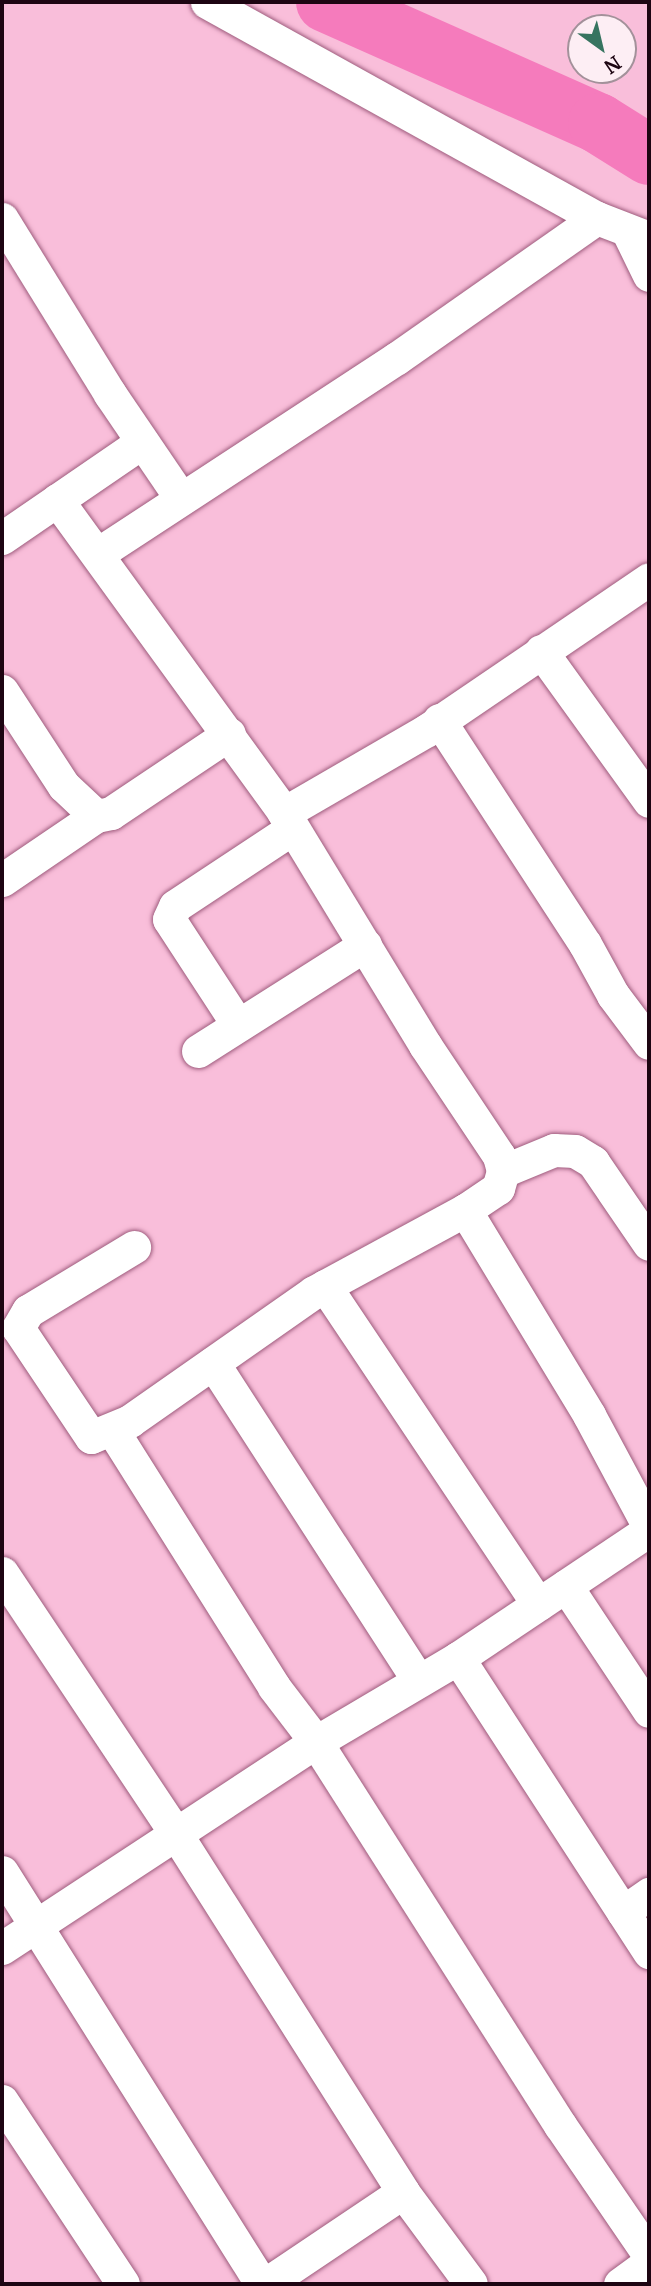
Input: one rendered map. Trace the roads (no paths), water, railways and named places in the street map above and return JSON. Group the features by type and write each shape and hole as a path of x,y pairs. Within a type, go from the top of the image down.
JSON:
{"street":[{"path":"207,2 624,228 649,275"},
{"path":"99,554 180,497 397,358 624,228"},
{"path":"4,229 180,497"},
{"path":"2,538 142,442"},
{"path":"57,500 99,554 289,820 499,1156 503,1171 498,1188 465,1210 325,1286 113,1431 91,1437 18,1328 28,1311 134,1247"},
{"path":"238,1025 169,919 175,906 289,820 649,579"},
{"path":"541,651 649,801"},
{"path":"2,691 64,786 96,816"},
{"path":"439,720 585,944 613,995 649,1043"},
{"path":"2,880 96,816 111,813 229,734"},
{"path":"198,1051 365,945"},
{"path":"503,1171 554,1150 575,1150 593,1162 649,1244"},
{"path":"2,1948 178,1837 316,1742 458,1658 649,1528 589,1415 465,1210"},
{"path":"325,1286 538,1604"},
{"path":"213,1363 418,1680"},
{"path":"113,1431 274,1687 316,1742 560,2125 649,2255"},
{"path":"2,1573 178,1837 403,2192 471,2284"},
{"path":"566,1586 649,1711"},
{"path":"458,1658 636,1903 649,1952"},
{"path":"2,1872 264,2284 403,2192"},
{"path":"2,2101 123,2284"},
{"path":"622,2284 649,2263"}],"waterway":[{"path":"326,2 598,123 649,155"}]}
